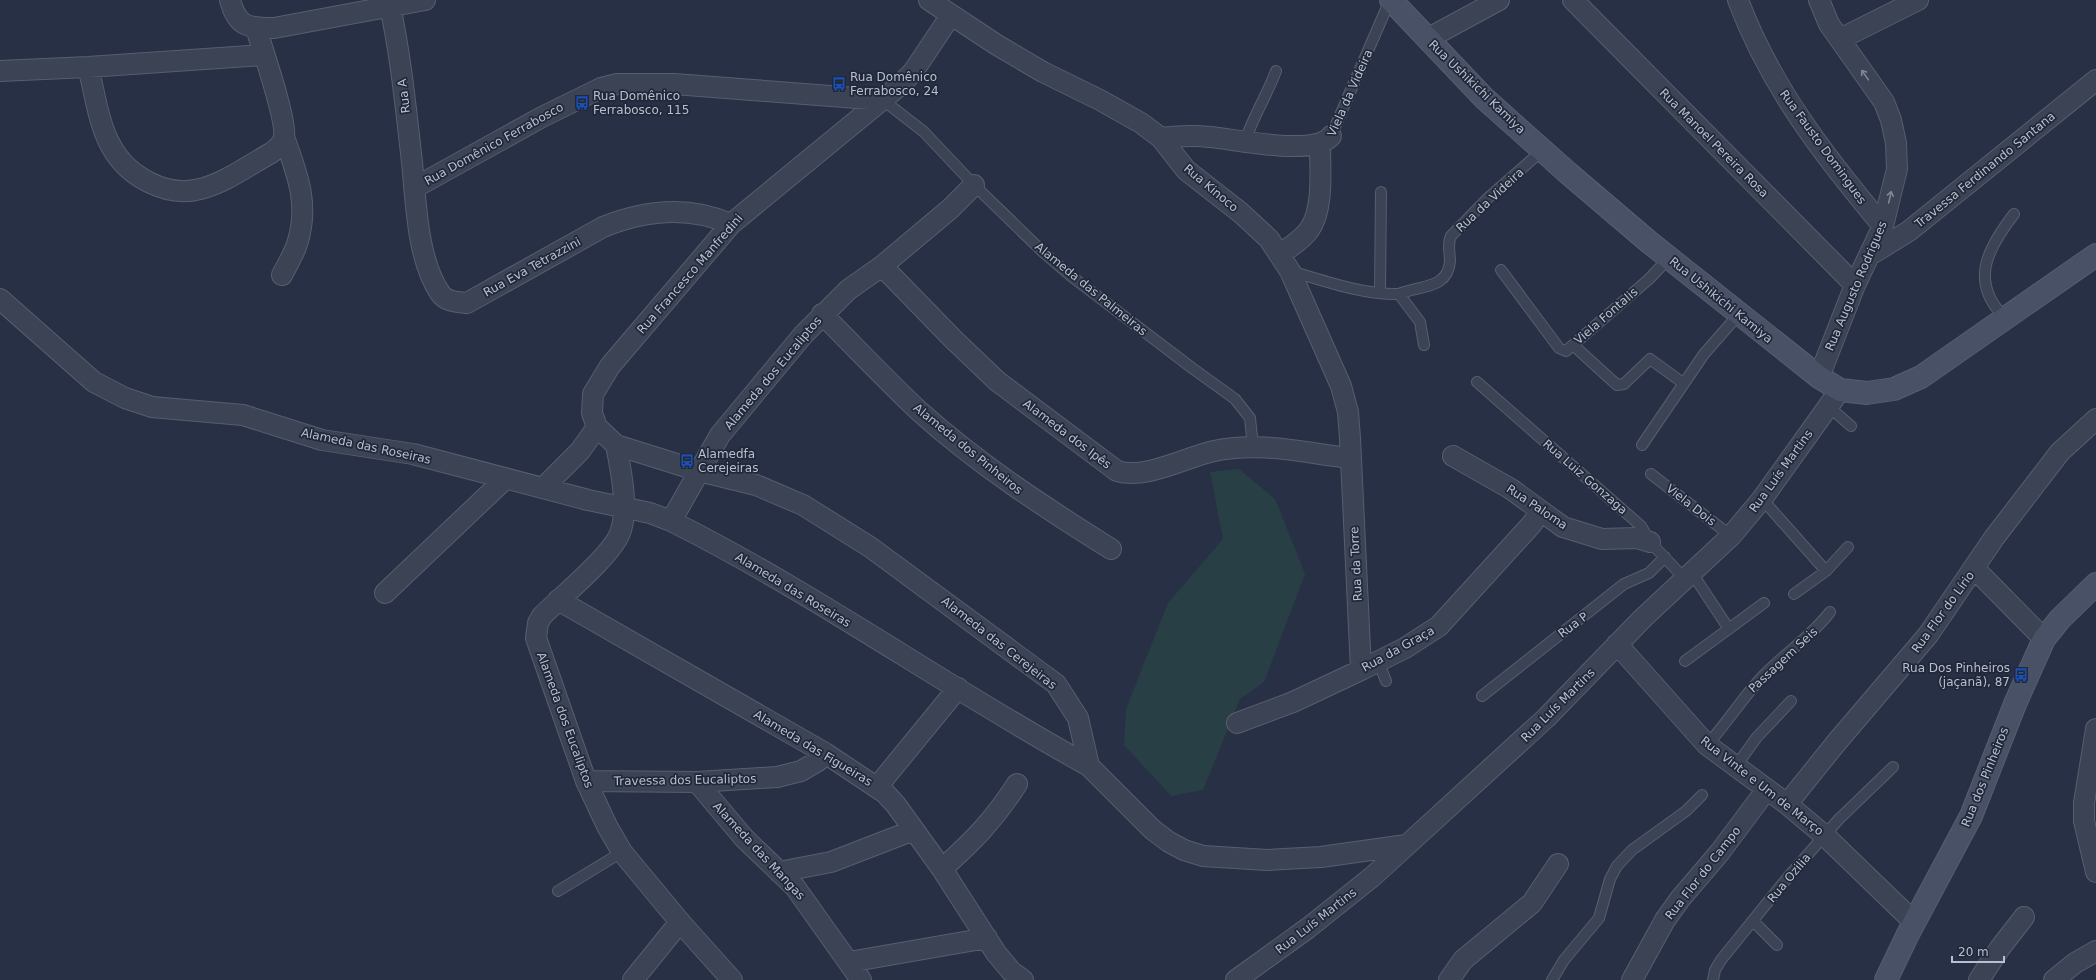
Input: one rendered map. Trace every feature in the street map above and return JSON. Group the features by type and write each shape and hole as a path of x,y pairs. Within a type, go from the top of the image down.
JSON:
{"main road":[{"name":"Rua Ushikichi Kamiya","path":"1391,0 1484,98 1669,258 1819,377 1834,398 1894,389 1921,377 2096,255"},
{"name":"Rua dos Pinheiros","path":"1886,980 1914,922 1971,816 2015,704 2044,640 2060,619 2096,584"}],"street":[{"path":"230,0 237,19 245,25 256,28 274,28 425,0"},
{"name":"Rua Kinoco","path":"929,0 997,45 1043,72 1100,100 1141,123 1161,138 1186,170 1241,213 1269,239 1285,263 1346,400 1350,458"},
{"path":"1428,39 1499,0"},
{"name":"Rua Manoel Pereira Rosa","path":"1573,0 1855,285"},
{"name":"Rua Fausto Domingues","path":"1738,0 1757,48 1784,97 1843,177 1883,226"},
{"name":"Rua Augusto Rodrigues","path":"1819,0 1829,24 1884,102 1891,120 1896,143 1897,169 1883,226 1855,285 1819,377"},
{"path":"1840,39 1918,0"},
{"name":"Rua A","path":"390,6 399,49 414,188"},
{"path":"883,100 913,72 951,15"},
{"path":"256,28 281,115 284,137 302,194 303,219 297,244 282,274"},
{"path":"0,71 88,67 264,55"},
{"path":"88,67 103,128 111,147 127,168 153,185 172,191 186,192 201,189 271,154 280,145 284,137"},
{"name":"Travessa Ferdinando Santana","path":"1870,255 1909,231 2096,80"},
{"name":"Rua Domênico Ferrabosco","path":"414,188 542,117 601,88 617,84 674,84 883,100"},
{"name":"Rua Francesco Manfredini","path":"597,426 592,413 591,404 593,394 598,383 610,366 731,224 782,180 883,100"},
{"name":"Viela da Videira","path":"1161,138 1183,135 1284,146 1326,140"},
{"path":"1285,263 1299,241 1310,229 1315,218 1326,140"},
{"name":"Alameda dos Eucaliptos","path":"672,521 720,435 802,335 848,290 882,266 950,209 974,185"},
{"name":"Rua Eva Tetrazzini","path":"414,188 418,220 432,278 440,294 448,300 457,302 467,303 603,227 624,219 646,213 675,211 697,213 716,217 731,224"},
{"name":"Alameda dos Ipês","path":"882,266 952,339 997,381 1117,471 1126,474 1135,473 1158,468 1214,450 1253,447 1350,458"},
{"name":"Alameda das Roseiras","path":"0,299 94,382 125,398 152,407 243,416 322,440 413,454 505,479 623,508 650,513 672,521 742,560 1046,742 1089,766"},
{"name":"Alameda dos Pinheiros","path":"822,314 919,411 953,439 1027,496 1111,549"},
{"name":"Rua Luís Martins","path":"1236,980 1308,928 1372,877 1546,718 1617,644 1731,536 1762,499 1834,398"},
{"name":"Rua Flor do Lírio","path":"1787,804 1836,743 1928,635 2015,510 2060,452 2096,418"},
{"path":"543,488 580,451 597,426"},
{"name":"Alameda das Cerejeiras","path":"597,426 616,445 699,471 756,485 803,505 870,547 1056,684 1078,718 1089,766"},
{"name":"Alameda dos Eucaliptos","path":"616,445 622,476 623,520 614,545 542,616 538,623 536,638 586,781 607,826 622,852 680,922 732,980"},
{"name":"Rua Paloma","path":"1453,456 1511,489 1563,527 1602,539 1637,538 1650,542"},
{"name":"Rua da Torre","path":"1350,458 1370,666"},
{"path":"385,593 505,479"},
{"name":"Rua da Graça","path":"1237,723 1293,702 1370,666 1405,648 1439,626 1531,525 1541,511"},
{"path":"1974,568 2044,640"},
{"name":"Alameda das Figueiras","path":"558,600 825,753 877,787 896,804 942,869 996,953 1011,971 1023,980"},
{"name":"Rua Vinte e Um de Março","path":"1617,644 1707,745 1787,804 1825,836 1914,922"},
{"path":"877,787 958,688"},
{"path":"2096,729 2084,803 2085,827 2096,872"},
{"name":"Travessa dos Eucaliptos","path":"586,781 697,782 777,777 801,771 818,761 825,753"},
{"path":"1089,766 1153,830 1184,850 1203,856 1267,860 1321,857 1406,845"},
{"name":"Alameda das Mangas","path":"697,782 726,818 807,902 861,980"},
{"path":"942,869 979,835 1001,809 1017,784"},
{"name":"Rua Flor do Campo","path":"1632,980 1665,920 1680,898 1720,852 1767,789"},
{"path":"779,872 831,862 914,830"},
{"path":"1449,980 1463,960 1532,903 1558,864"},
{"path":"1979,980 2000,948 2024,917"},
{"path":"633,980 680,922"},
{"path":"849,962 987,938"},
{"path":"2054,980 2075,963 2096,951"}],"lane":[{"name":"Viela da Videira","path":"1326,140 1391,0"},
{"path":"1245,141 1251,124 1260,110 1276,71"},
{"name":"Alameda das Palmeiras","path":"883,100 924,132 974,185 1043,252 1071,276 1192,368 1236,399 1250,418 1253,447"},
{"name":"Rua da Videira","path":"1399,294 1409,290 1438,284 1448,272 1449,243 1451,236 1488,198 1543,150"},
{"path":"1380,293 1381,192"},
{"path":"2005,318 1994,307 1987,293 1985,275 1988,256 1996,237 2014,214"},
{"name":"Viela Fontalis","path":"1501,270 1559,348 1566,351 1649,279 1669,258"},
{"path":"1285,263 1354,288 1380,293 1399,294 1420,322 1424,345"},
{"path":"1642,445 1704,354 1739,314"},
{"path":"1573,345 1617,385 1624,384 1650,359 1683,383"},
{"name":"Rua Luiz Gonzaga","path":"1477,382 1641,526 1650,542 1688,576 1729,629"},
{"path":"1834,398 1851,426"},
{"name":"Viela Dois","path":"1651,474 1731,536"},
{"path":"1762,499 1826,571"},
{"path":"1794,594 1826,571 1848,547"},
{"name":"Rua P","path":"1482,696 1624,584 1649,573 1665,557"},
{"path":"1685,661 1764,603"},
{"name":"Passagem Seis","path":"1707,745 1728,722 1753,686 1788,652 1811,634 1830,612"},
{"path":"1370,666 1386,681"},
{"path":"1736,766 1756,737 1791,701"},
{"name":"Rua Ozilia","path":"1713,980 1715,970 1722,960 1788,877 1825,836 1893,766"},
{"path":"1552,980 1564,960 1599,918 1610,879 1617,866 1632,850 1686,811 1702,795"},
{"path":"558,891 622,852"},
{"path":"1753,921 1777,945"}],"shaded area":[{"path":"1239,469 1275,499 1305,574 1264,682 1240,699 1203,790 1171,796 1124,745 1126,709 1168,603 1223,539 1210,472"}],"place":[{"name":"Rua Domênico Ferrabosco, 24","path":"839,84"},
{"name":"Rua Domênico Ferrabosco, 115","path":"582,103"},
{"name":"Alamedfa Cerejeiras","path":"687,461"},
{"name":"Rua Dos Pinheiros (jaçanã), 87","path":"2021,675"}]}
